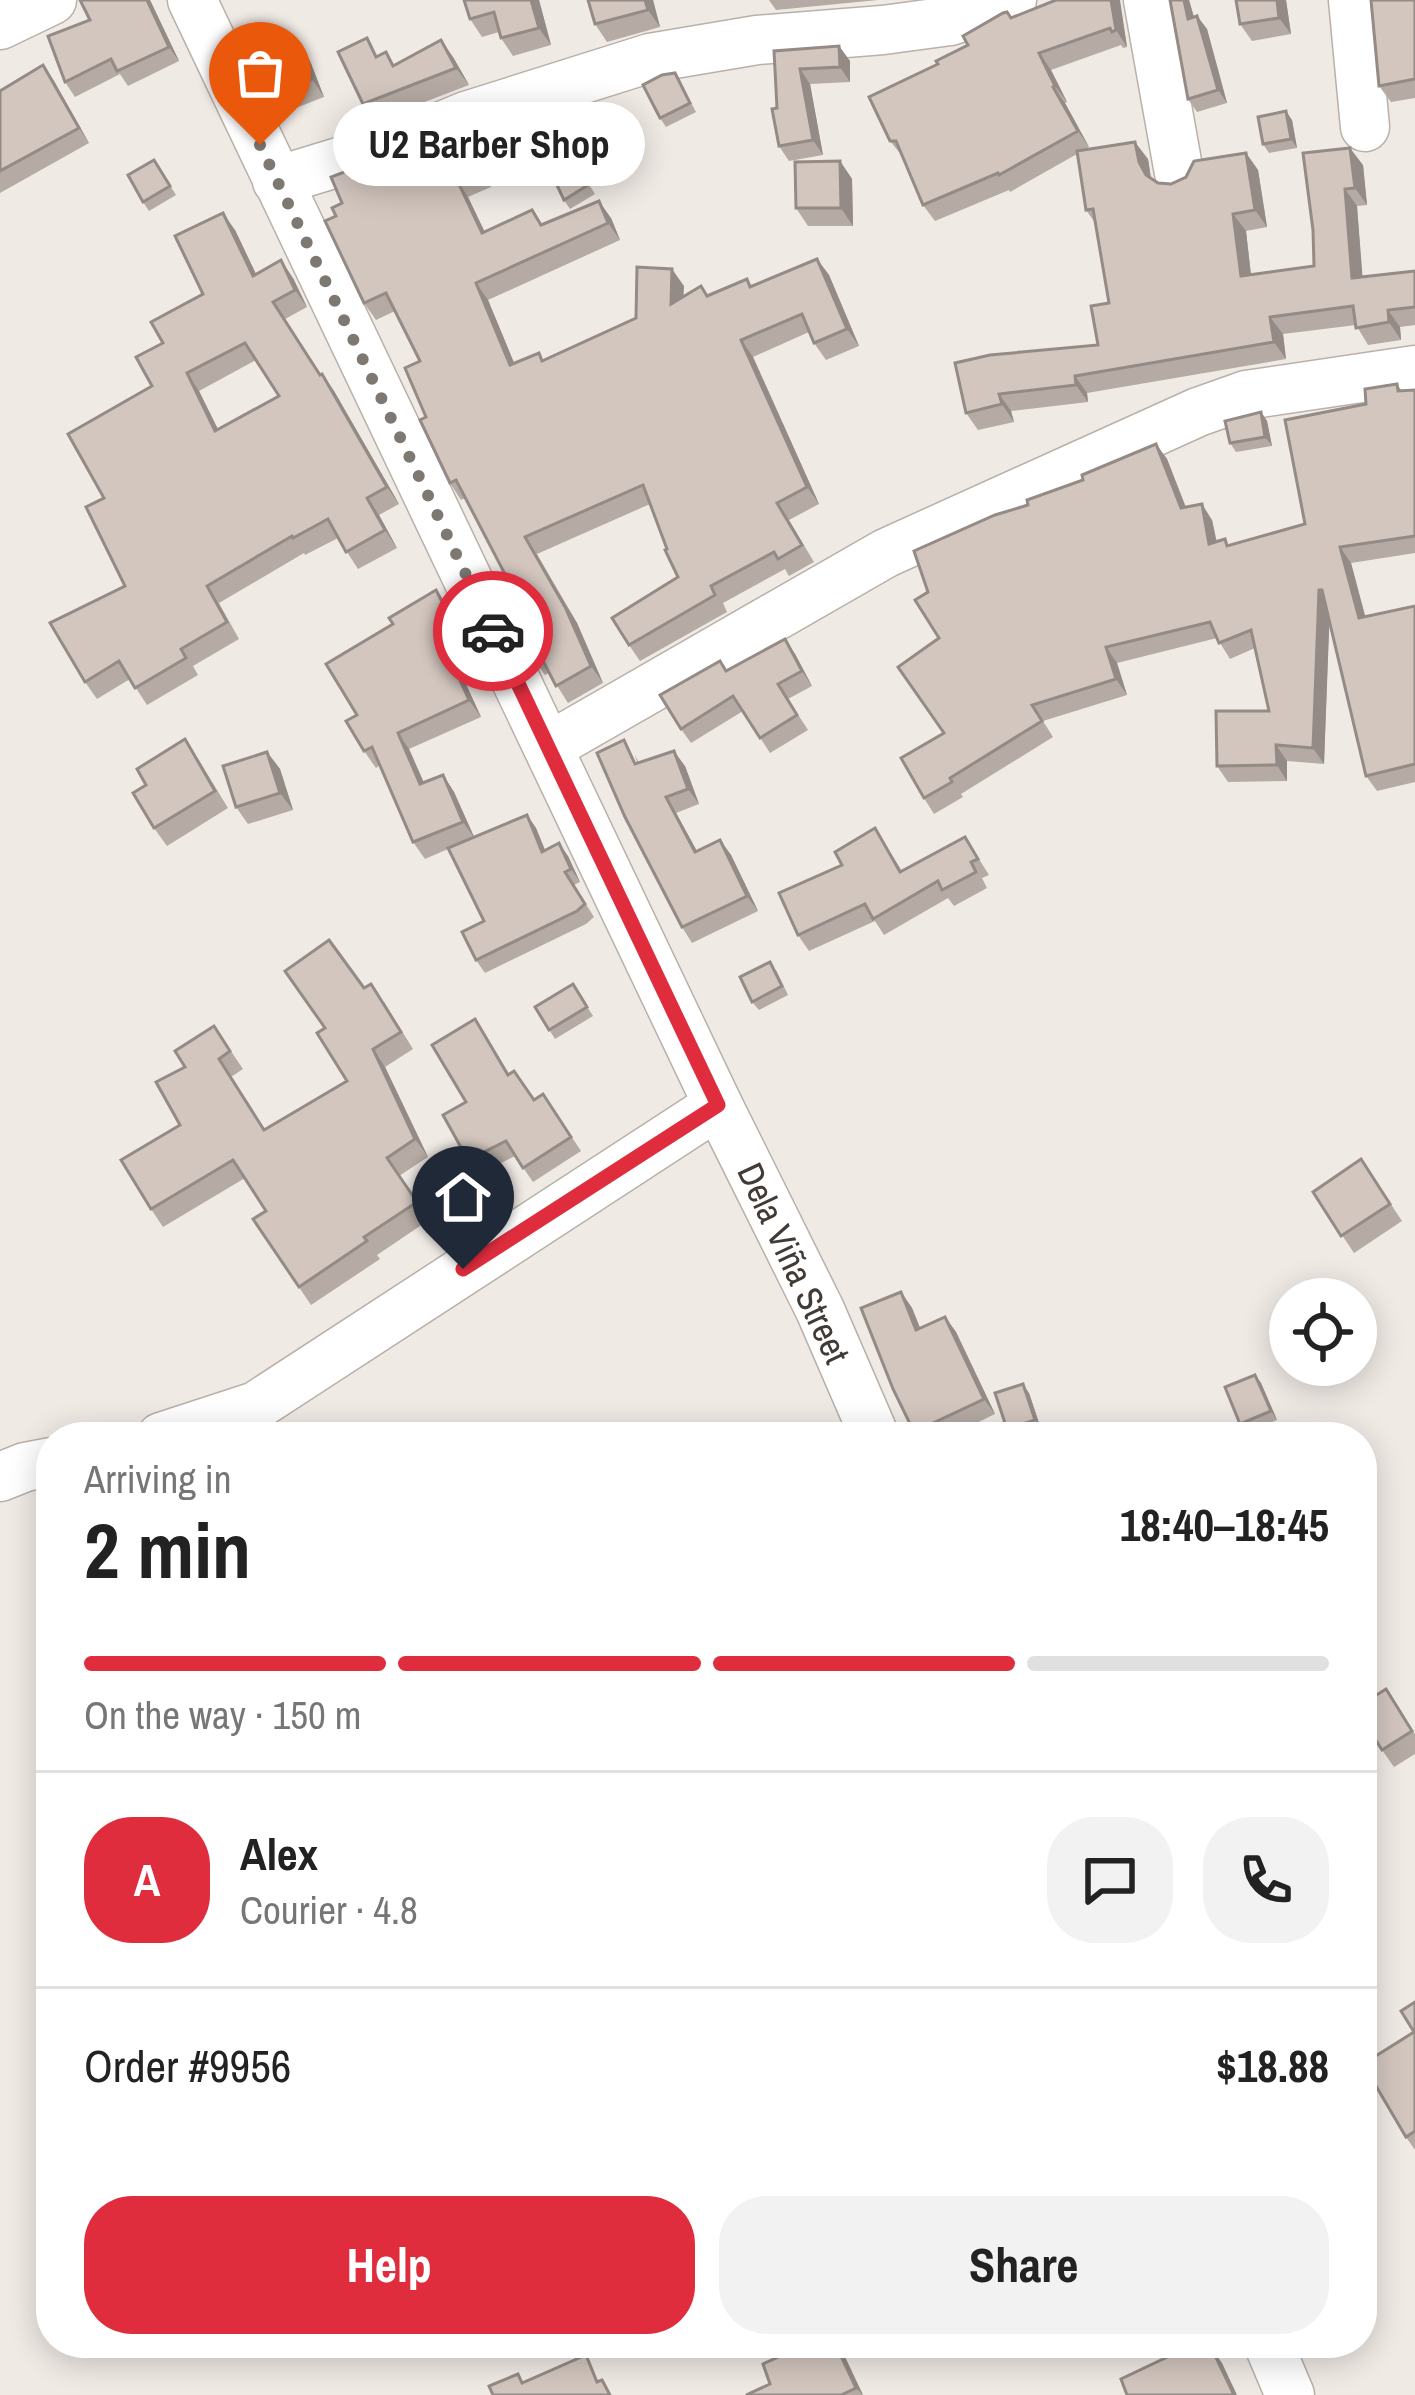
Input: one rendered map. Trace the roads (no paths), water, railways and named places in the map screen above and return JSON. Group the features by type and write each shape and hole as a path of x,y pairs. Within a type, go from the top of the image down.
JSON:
{"street":[{"path":"0,25 52,0"},
{"name":"Dela Viña Street","path":"192,0 820,1310 868,1422"},
{"path":"277,182 650,58 757,40 950,21 1012,0"},
{"path":"1148,0 1179,173"},
{"path":"1353,0 1365,127"},
{"path":"548,746 886,553 1198,412 1246,395 1415,370"},
{"path":"207,1422 256,1406 718,1105"},
{"path":"0,1478 36,1465"},
{"path":"1274,2358 1290,2395"}],"place":[{"name":"U2 Barber Shop","path":"260,145"}]}
